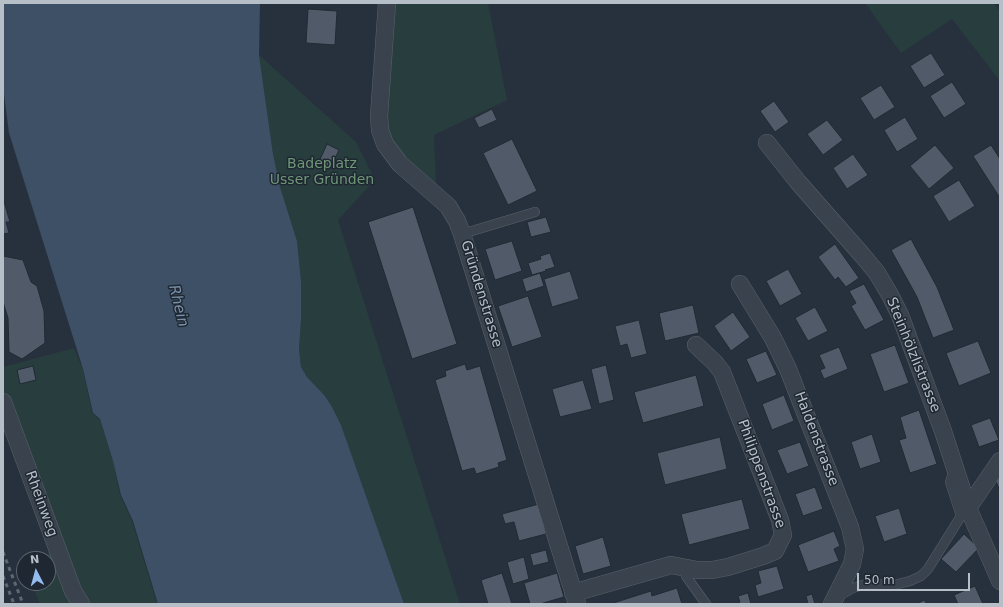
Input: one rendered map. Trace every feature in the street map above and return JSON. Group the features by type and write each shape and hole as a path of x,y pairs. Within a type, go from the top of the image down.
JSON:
{"street":[{"name":"Gründenstrasse","path":"387,3 380,130 385,144 400,164 448,206 457,221 575,598"},
{"name":"Steinhölzlistrasse","path":"767,144 877,273 890,294 900,315 943,431 954,469 968,508 1000,581"},
{"name":"Haldenstrasse","path":"740,284 773,338 788,369 850,527 855,549 852,564 833,602"},
{"name":"Philippenstrasse","path":"575,598 671,565 697,570 712,570 763,556 775,551 783,535 780,520 722,372 715,363 696,345"},
{"name":"Rheinweg","path":"3,402 73,591 81,604"},
{"path":"968,508 1000,461"}],"lane":[{"path":"462,234 535,212"},
{"path":"833,602 853,588 866,584 894,585 910,581 921,576 928,569 961,516 950,482 954,469"},
{"path":"683,567 686,576 706,604"}],"green space":[{"path":"393,3 488,3 507,100 434,135 436,185 401,156 390,138 385,109"},
{"path":"865,3 994,3 1000,12 1000,81 952,19 901,53"},
{"name":"Badeplatz Usser Gründen","path":"259,55 356,142 375,180 338,220 460,604 404,604 341,425 325,396 307,377 301,367 299,349 301,281 297,241 280,187 273,154"},
{"path":"74,348 83,370 92,413 100,420 113,461 120,495 132,521 157,604 76,604 3,408 3,367"},
{"path":"56,563 74,604 40,604 34,591 56,591"}],"water":[{"name":"Rhein","path":"3,3 260,3 259,55 273,154 280,187 297,241 301,281 299,349 301,367 307,377 325,396 341,425 404,604 158,604 133,521 121,495 113,461 100,419 93,413 83,369 9,133 3,86"}],"building":[{"path":"308,9 337,11 335,45 306,43"},
{"path":"931,53 945,75 924,88 910,66"},
{"path":"952,82 966,104 944,118 930,96"},
{"path":"881,85 895,107 874,120 860,98"},
{"path":"774,101 789,122 775,132 760,111"},
{"path":"492,109 497,120 479,128 474,118"},
{"path":"905,117 918,139 897,152 884,130"},
{"path":"827,120 843,140 823,155 807,134"},
{"path":"512,139 537,191 508,205 483,153"},
{"path":"327,144 339,150 330,169 318,164"},
{"path":"935,145 954,168 929,189 910,166"},
{"path":"991,145 1000,159 1000,198 973,156"},
{"path":"853,154 868,175 847,189 833,168"},
{"path":"959,180 975,206 949,222 933,196"},
{"path":"3,198 10,222 6,222 9,233 3,234"},
{"path":"413,207 457,344 412,359 368,222"},
{"path":"546,217 551,232 531,237 527,222"},
{"path":"911,239 937,287 954,330 933,338 917,297 891,250"},
{"path":"512,241 522,271 495,280 485,249"},
{"path":"835,244 859,278 846,287 838,277 835,280 818,257"},
{"path":"550,253 555,267 532,275 528,263 541,259 540,256"},
{"path":"3,256 23,260 31,282 37,286 44,311 45,343 22,359 9,352 8,318 3,302"},
{"path":"788,269 802,294 780,306 766,281"},
{"path":"570,271 579,299 552,307 544,279"},
{"path":"540,273 544,286 526,292 522,279"},
{"path":"864,284 884,320 865,330 851,306 856,303 849,291"},
{"path":"528,296 542,337 512,347 498,306"},
{"path":"693,305 699,333 665,341 659,313"},
{"path":"815,307 828,331 808,341 795,318"},
{"path":"733,312 750,337 731,351 714,326"},
{"path":"639,320 647,354 631,358 627,344 620,346 615,326"},
{"path":"978,341 991,373 959,386 946,353"},
{"path":"895,345 909,383 884,392 870,354"},
{"path":"839,347 848,369 824,379 820,370 825,368 819,355"},
{"path":"766,351 777,375 757,383 746,359"},
{"path":"465,364 467,370 480,366 507,460 498,463 499,467 476,474 474,468 462,471 435,380 446,376 445,371"},
{"path":"606,365 614,400 599,404 591,369"},
{"path":"33,366 36,380 20,384 17,370"},
{"path":"696,375 704,406 643,423 634,392"},
{"path":"583,380 592,409 560,417 552,389"},
{"path":"784,395 794,421 772,430 762,404"},
{"path":"919,410 937,464 910,473 899,440 906,438 900,417"},
{"path":"990,418 999,440 979,447 971,425"},
{"path":"872,434 881,462 860,469 851,442"},
{"path":"720,437 727,469 665,485 657,453"},
{"path":"800,442 809,466 787,474 777,450"},
{"path":"1000,477 1000,491 995,479"},
{"path":"815,487 823,509 803,516 795,494"},
{"path":"742,499 750,529 689,545 681,514"},
{"path":"539,504 546,534 519,541 514,522 505,524 502,514"},
{"path":"899,508 907,534 884,542 875,516"},
{"path":"834,531 840,546 834,549 839,561 808,572 798,545"},
{"path":"964,534 979,548 956,572 941,559"},
{"path":"603,537 611,566 583,574 575,546"},
{"path":"546,550 549,562 533,566 530,554"},
{"path":"524,557 529,579 513,584 507,562"},
{"path":"777,566 784,589 758,597 755,585 761,583 758,571"},
{"path":"502,573 512,604 488,604 481,580"},
{"path":"557,573 564,597 540,604 530,604 524,583"},
{"path":"975,586 983,604 958,604 954,595"},
{"path":"677,588 682,604 610,604 651,591 652,596"},
{"path":"748,593 751,604 732,604 740,602 738,596"},
{"path":"812,594 815,604 808,604 806,596"},
{"path":"924,600 927,604 917,604"}],"railway":[{"path":"3,552 23,604"},
{"path":"3,576 14,604"}]}
